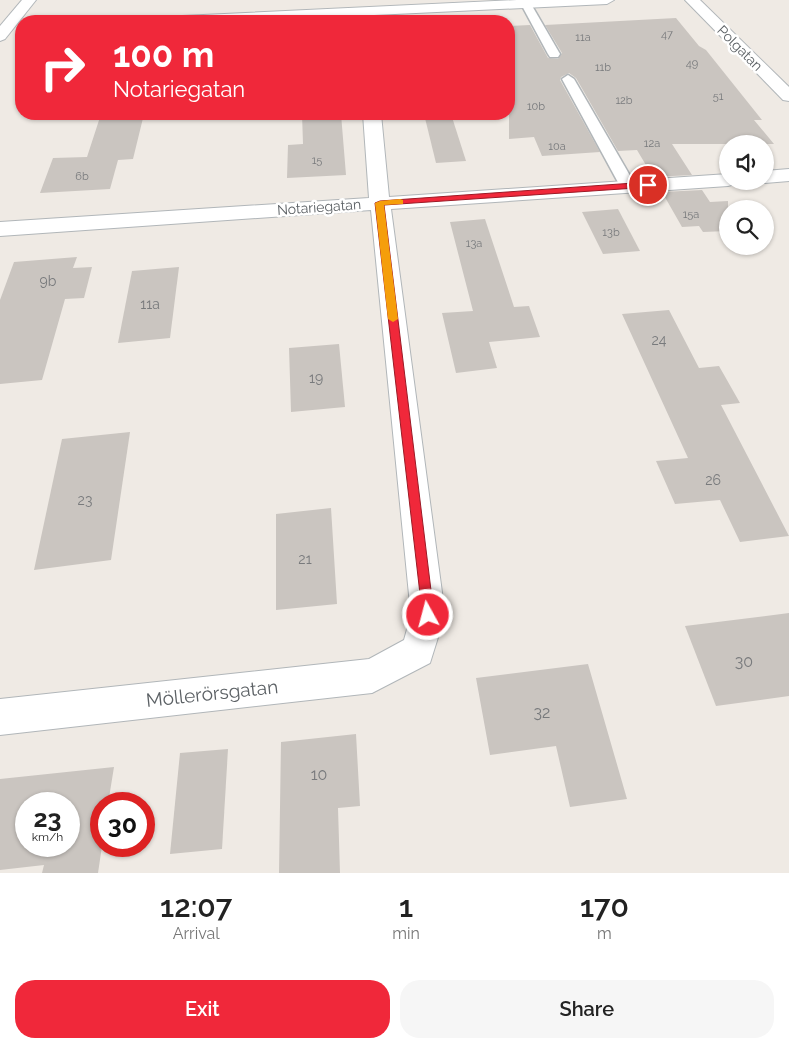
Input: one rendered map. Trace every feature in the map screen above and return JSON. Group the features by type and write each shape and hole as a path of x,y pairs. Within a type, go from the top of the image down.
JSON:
{"street":[{"path":"16,15 29,0"},
{"path":"282,15 607,0"},
{"name":"Polgatan","path":"692,0 789,96"},
{"path":"2,31 15,16"},
{"path":"2,31 15,29"},
{"path":"373,120 380,203"},
{"path":"774,176 789,175"},
{"name":"Notariegatan","path":"0,229 719,181"},
{"name":"Möllerörsgatan","path":"0,717 372,676 418,651 428,615 380,203"}],"lane":[{"path":"526,4 554,54"},
{"path":"568,79 628,186"}],"building":[{"path":"676,18 699,46 706,50 762,120 754,120 766,135 719,135 719,144 672,144 692,175 653,177 637,150 618,151 576,78 569,73 561,77 560,80 600,152 542,156 534,137 509,139 509,120 515,120 515,26 530,25 548,58 558,59 562,53 545,25"},
{"path":"99,120 143,120 133,159 118,160 110,189 40,193 53,158 87,157"},
{"path":"302,120 341,120 346,175 287,178 288,145 303,144"},
{"path":"425,120 453,120 466,161 436,163"},
{"path":"702,190 710,202 719,202 719,231 703,232 699,226 682,227 662,192"},
{"path":"618,209 640,251 603,254 582,212"},
{"path":"485,219 514,307 529,306 540,337 489,342 497,368 456,373 442,313 473,311 450,222"},
{"path":"77,257 73,268 92,267 84,298 65,299 42,380 0,384 0,300 14,262"},
{"path":"179,267 170,338 118,343 132,271"},
{"path":"669,310 699,368 719,366 740,403 721,405 789,536 740,542 720,500 675,504 656,461 688,458 622,314"},
{"path":"339,344 345,407 291,412 289,348"},
{"path":"130,432 111,560 34,570 62,439"},
{"path":"331,508 337,604 276,610 276,514"},
{"path":"789,613 789,696 716,706 685,626"},
{"path":"588,664 627,799 570,807 556,746 490,755 476,678"},
{"path":"356,734 360,806 338,808 340,873 279,873 281,742"},
{"path":"228,749 222,849 170,854 180,753"},
{"path":"114,767 110,792 90,792 90,857 100,857 98,873 42,873 44,865 0,870 0,779"}],"slow traffic":[{"path":"393,319 380,203 400,202"}],"route":[{"path":"428,615 380,203 648,185"}]}
